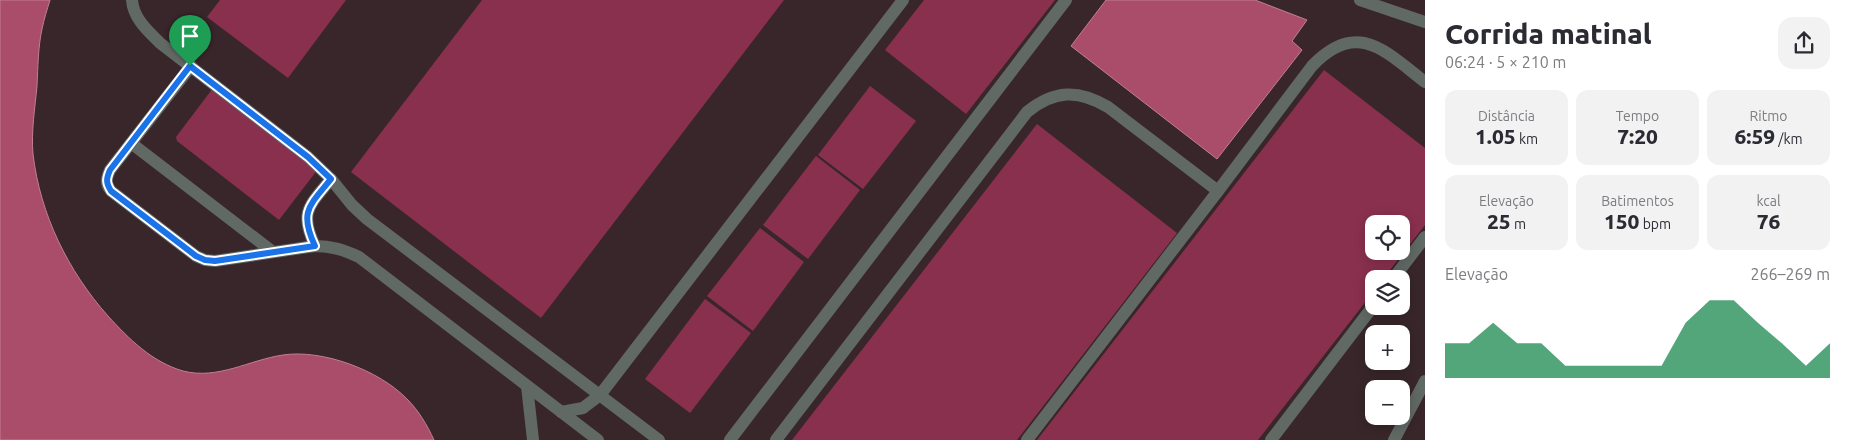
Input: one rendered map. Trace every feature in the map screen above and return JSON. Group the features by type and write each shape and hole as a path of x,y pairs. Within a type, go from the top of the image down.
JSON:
{"lane":[{"path":"132,0 132,6 143,26 160,43 308,157 367,219 659,440"},
{"path":"560,412 583,408 600,395 903,0"},
{"path":"730,440 1066,0"},
{"path":"1360,0 1425,22"},
{"path":"1027,440 1312,66 1325,52 1342,45 1361,42 1378,47 1425,82"},
{"path":"190,66 110,170 106,179 111,191 196,256 205,260 215,261 315,246 330,246 346,250 359,257 598,440"},
{"path":"776,440 1027,112 1038,103 1055,96 1073,94 1092,97 1108,107 1218,191"},
{"path":"131,143 273,252"},
{"path":"315,246 306,222 308,209 331,179"},
{"path":"1401,270 1425,237"},
{"path":"1271,440 1366,315"},
{"path":"1394,440 1425,381"},
{"path":"527,386 533,440"}],"shaded area":[{"path":"0,0 50,0 38,57 33,145 37,176 49,220 69,261 94,299 124,333 161,362 183,371 196,373 221,371 270,357 298,354 315,355 349,364 381,379 407,399 422,418 434,440 0,440"},
{"path":"1106,0 1255,0 1307,20 1292,41 1302,50 1217,159 1071,46"}],"building":[{"path":"220,0 346,0 288,78 207,17"},
{"path":"482,0 784,0 541,318 351,172"},
{"path":"924,0 1055,0 966,114 885,50"},
{"path":"1324,70 1425,148 1425,225 1410,244 1410,215 1365,215 1365,260 1398,260 1390,270 1365,270 1365,303 1258,440 1037,440"},
{"path":"870,86 916,121 863,189 818,155"},
{"path":"213,88 318,169 279,220 177,141 176,137"},
{"path":"1037,124 1177,233 1017,440 792,440"},
{"path":"816,156 860,190 808,259 763,225"},
{"path":"760,228 804,262 753,331 707,296"},
{"path":"705,299 751,333 690,413 645,379"}],"route":[{"path":"190,66 308,157 331,179 308,209 306,222 315,246 215,261 205,260 196,256 111,191 106,179 110,170 190,66"}]}
